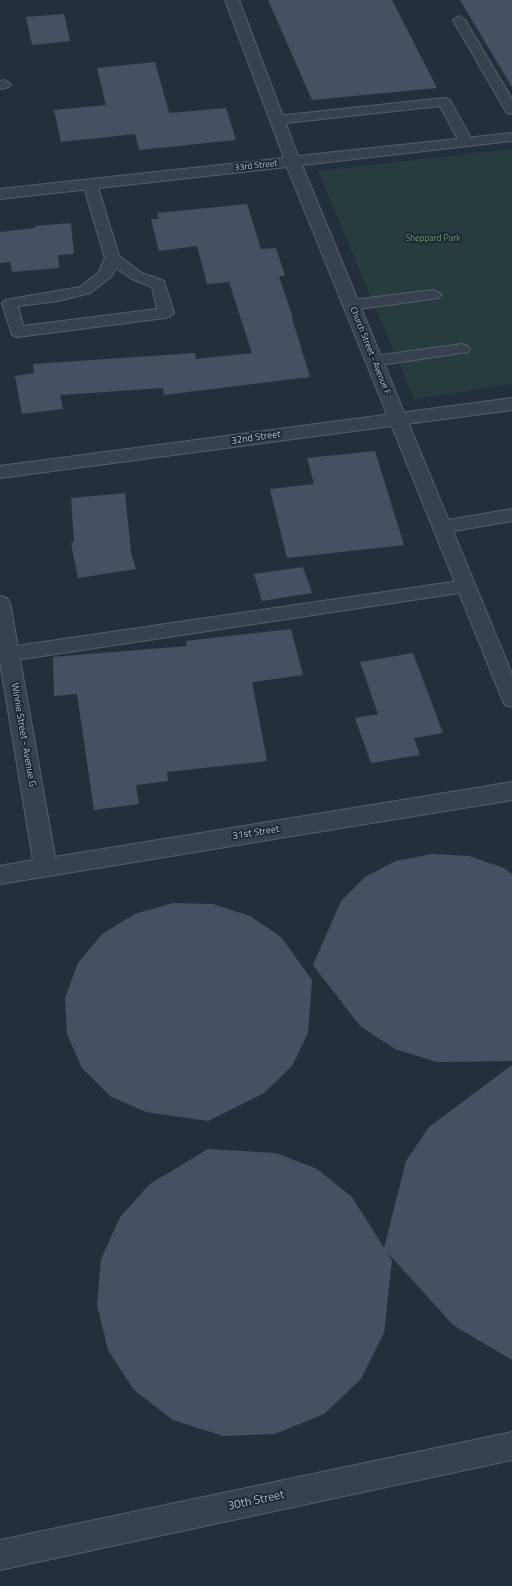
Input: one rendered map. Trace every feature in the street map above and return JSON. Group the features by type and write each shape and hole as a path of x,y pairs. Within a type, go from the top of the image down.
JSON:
{"street":[{"name":"Church Street - Avenue F","path":"232,0 293,162 512,700"},
{"name":"33rd Street","path":"0,194 512,137"},
{"name":"32nd Street","path":"0,472 512,404"},
{"name":"Winnie Street - Avenue G","path":"0,603 46,868"},
{"name":"31st Street","path":"0,876 512,790"},
{"name":"30th Street","path":"0,1555 512,1446"}],"lane":[{"path":"459,20 500,79 512,110"},
{"path":"277,120 444,102 466,142"},
{"path":"90,184 112,258 136,276 160,284 166,313 17,332 10,303 58,296 85,290 106,274 112,258"},
{"path":"352,305 433,295"},
{"path":"374,361 462,349"},
{"path":"442,527 512,515"},
{"path":"9,654 466,586"}],"green space":[{"name":"Sheppard Park","path":"512,149 512,384 414,399 318,171"}],"building":[{"path":"268,0 392,0 437,88 312,100"},
{"path":"460,0 512,0 512,87"},
{"path":"64,14 70,41 32,45 26,17"},
{"path":"155,62 169,113 226,108 236,140 139,150 135,134 61,142 54,110 106,105 97,68"},
{"path":"247,204 261,249 276,248 285,276 279,276 310,377 164,395 163,388 60,395 63,409 22,414 15,376 34,373 33,364 195,353 196,359 252,353 229,282 207,284 197,246 159,251 151,219 159,219 157,213"},
{"path":"71,223 74,254 58,255 59,268 12,272 10,262 0,263 0,232 35,228 35,226"},
{"path":"375,451 404,545 287,558 270,489 314,484 307,458"},
{"path":"125,493 131,552 136,569 78,578 71,543 74,542 71,498"},
{"path":"303,567 312,593 262,601 254,574"},
{"path":"291,629 303,675 252,682 267,761 167,772 168,781 136,785 139,804 94,810 77,694 54,696 53,657 187,646 186,641"},
{"path":"413,653 443,733 414,738 420,755 371,763 355,718 378,714 360,662"},
{"path":"432,854 469,856 504,868 512,874 512,1061 437,1062 395,1049 360,1026 313,965 341,901 365,877 396,861"},
{"path":"173,903 213,904 250,916 281,937 312,980 308,1033 292,1066 264,1093 208,1121 146,1112 110,1096 82,1068 67,1034 65,998 78,963 102,934 135,914"},
{"path":"512,1065 512,1360 453,1325 387,1252 392,1260 384,1333 361,1379 324,1414 275,1434 223,1436 173,1420 134,1390 108,1350 97,1305 101,1259 120,1217 150,1184 208,1149 276,1153 317,1169 352,1197 384,1248 406,1161 429,1127"}]}
